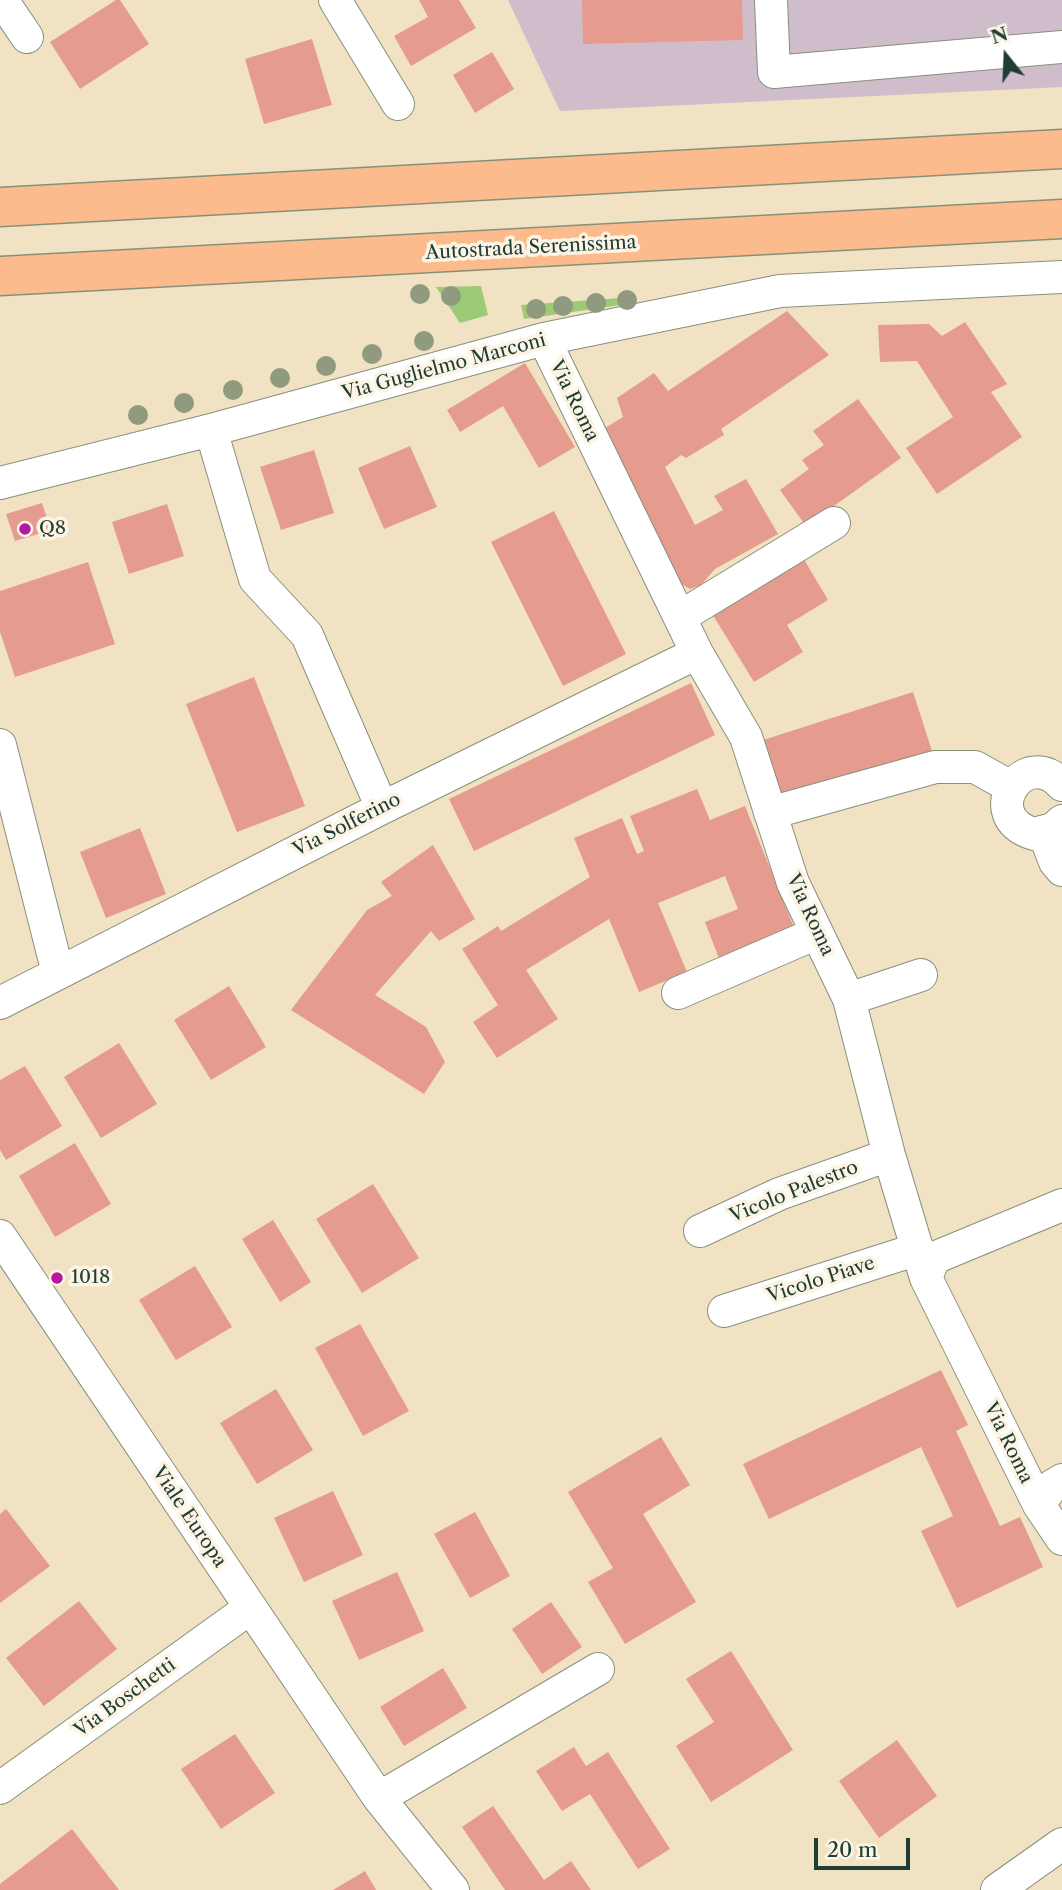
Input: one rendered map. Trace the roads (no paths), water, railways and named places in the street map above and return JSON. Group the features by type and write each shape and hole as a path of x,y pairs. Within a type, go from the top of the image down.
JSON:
{"highway":[{"path":"0,206 1062,149"},
{"name":"Autostrada Serenissima","path":"0,276 1062,219"}],"street":[{"path":"2,0 27,37"},
{"path":"335,0 398,104"},
{"path":"771,0 774,72 1062,47"},
{"name":"Via Guglielmo Marconi","path":"0,483 211,430 544,339 780,291 1062,277"},
{"name":"Via Roma","path":"544,339 697,653 746,737 793,883 849,999 889,1155 922,1264 1062,1539"},
{"path":"211,430 255,579 307,635 382,808"},
{"path":"680,617 834,523"},
{"name":"Via Solferino","path":"0,1003 382,808 697,653"},
{"path":"0,745 58,973"},
{"path":"770,813 935,767 975,767 1011,787"},
{"path":"1059,777 1035,772 1025,775 1011,787 1007,806 1009,816 1024,831 1053,827 1055,862 1062,870"},
{"path":"678,993 817,933"},
{"path":"849,999 921,975"},
{"name":"Vicolo Palestro","path":"700,1231 779,1194 889,1155"},
{"path":"922,1264 1062,1205"},
{"name":"Viale Europa","path":"0,1236 379,1798 453,1890"},
{"name":"Vicolo Piave","path":"724,1311 922,1264"},
{"path":"1050,1515 1052,1486 1062,1480"},
{"name":"Via Boschetti","path":"0,1788 250,1608"},
{"path":"379,1798 598,1669"},
{"path":"997,1890 1062,1844"}],"place":[{"name":"Q8","path":"25,529"},
{"name":"1018","path":"57,1278"}]}
